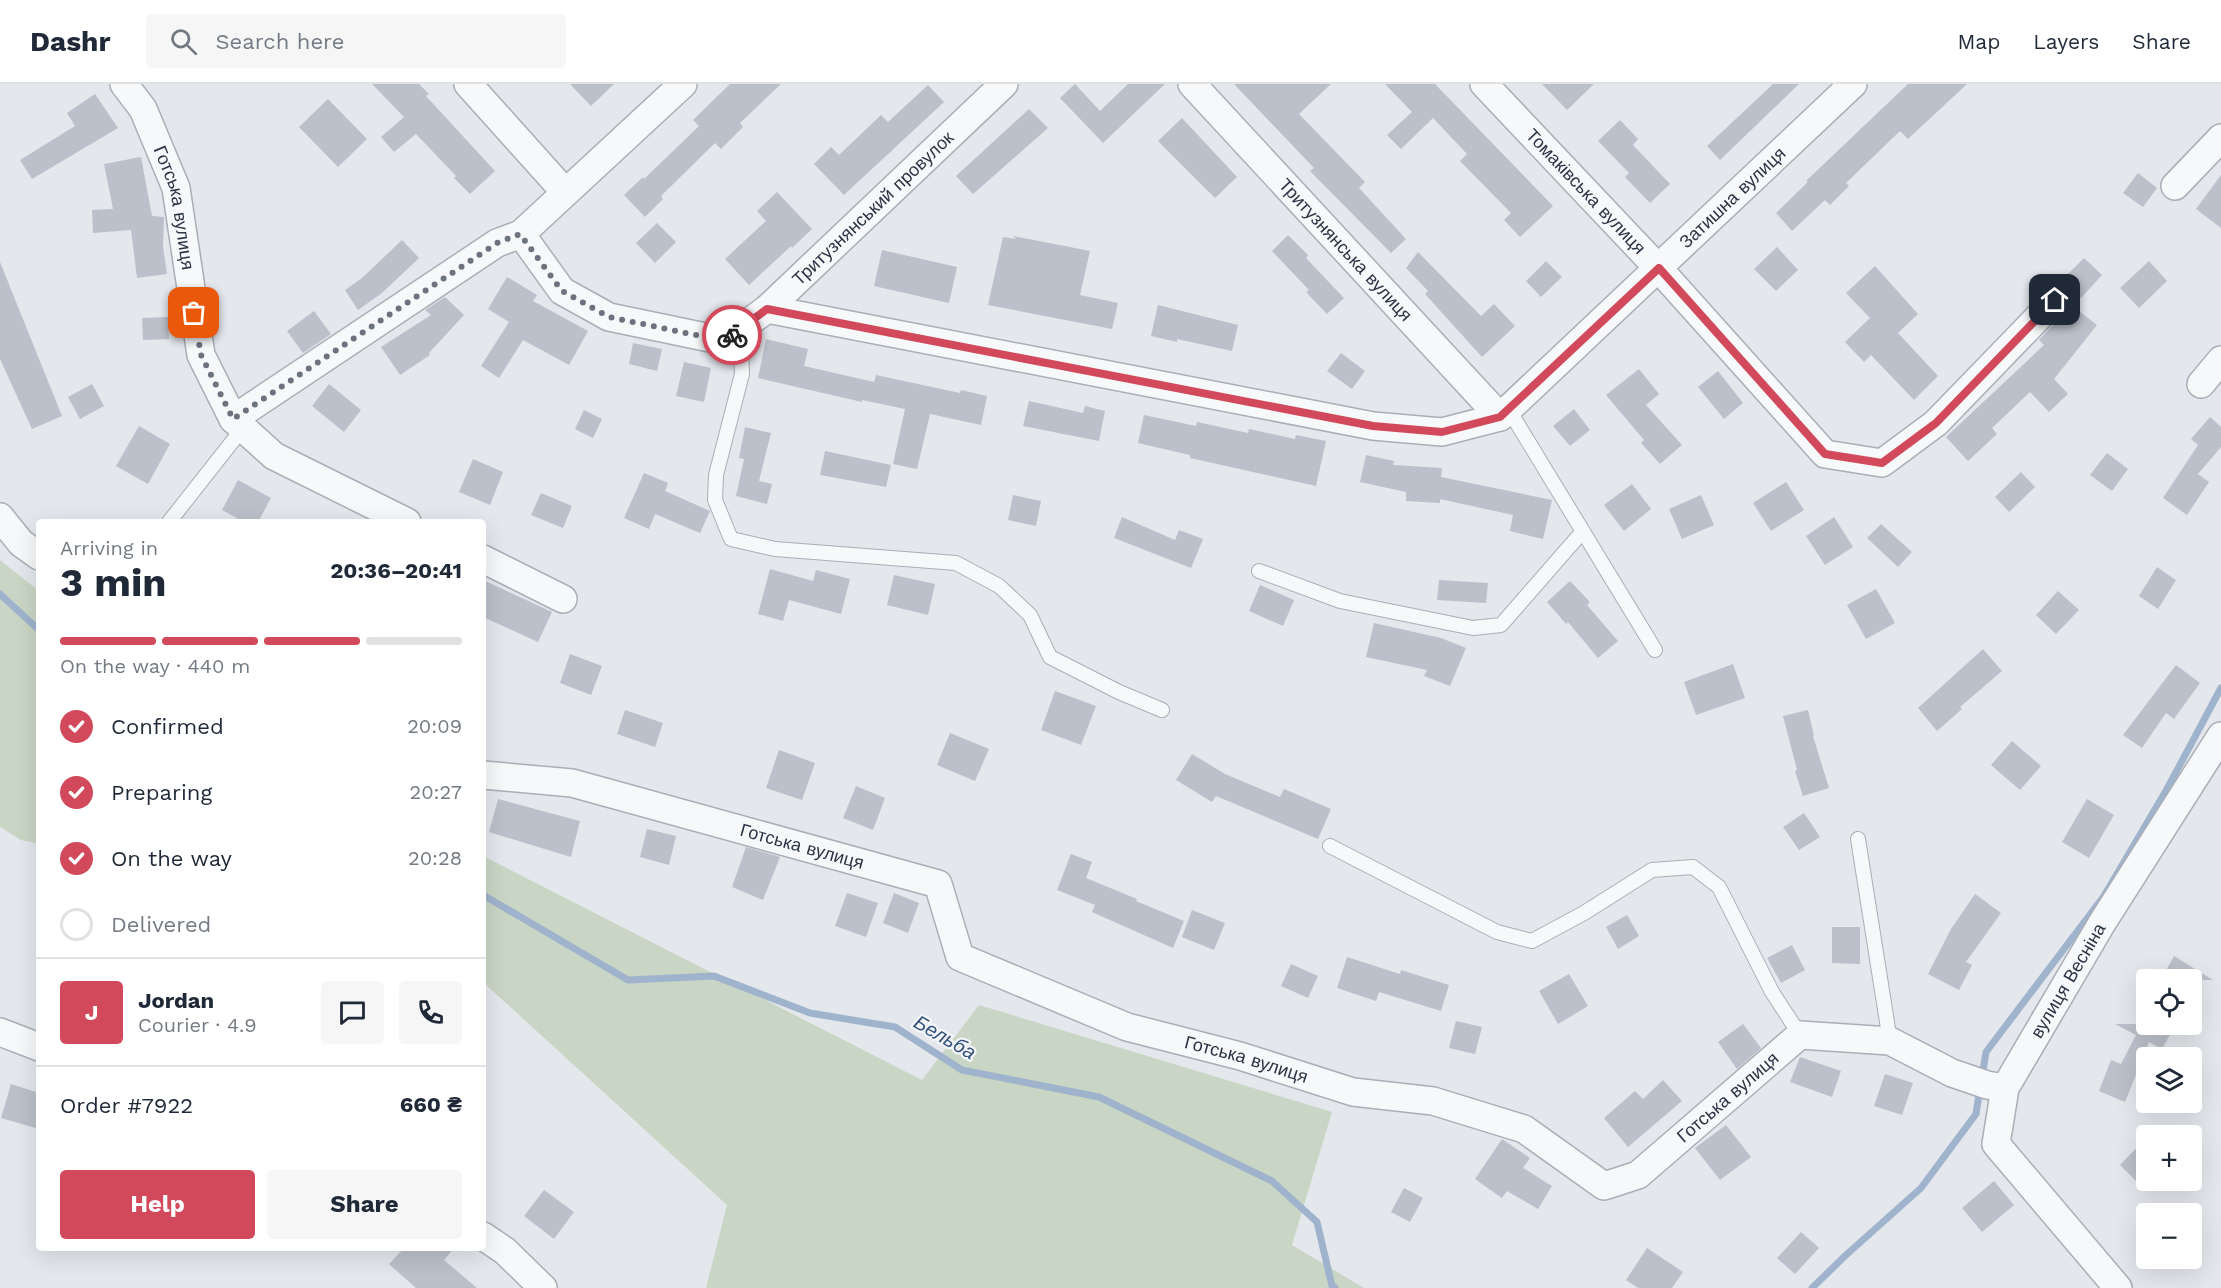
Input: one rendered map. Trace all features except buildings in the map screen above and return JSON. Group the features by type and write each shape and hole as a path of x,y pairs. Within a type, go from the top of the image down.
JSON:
{"street":[{"name":"Готська вулиця","path":"124,84 143,109 176,188 201,355 238,424 274,456 401,519"},
{"path":"468,84 565,192"},
{"path":"238,424 497,243 520,234 683,84"},
{"name":"Тритузнянський провулок","path":"740,330 767,309 1004,84"},
{"name":"Тритузнянська вулиця","path":"1192,84 1504,414"},
{"name":"Томаківська вулиця","path":"1484,84 1659,268 1825,454 1882,463 1936,423 2055,300"},
{"name":"Затишна вулиця","path":"767,309 1373,426 1442,432 1504,414 1853,84"},
{"path":"2175,186 2221,138"},
{"path":"520,234 562,291 609,317 710,338 726,339 740,330"},
{"path":"2201,384 2221,360"},
{"path":"0,517 21,543 36,554"},
{"path":"486,560 563,599"},
{"name":"вулиця Весніна","path":"2118,1288 1996,1144 1996,1087 2221,736"},
{"name":"Готська вулиця","path":"486,775 572,783 939,884 960,957 1127,1027 1240,1056 1353,1092 1433,1101 1524,1129 1604,1186 1638,1175 1800,1035"},
{"path":"0,1032 36,1046"},
{"path":"1800,1035 1890,1041 1952,1073 1996,1087"},
{"path":"486,1238 505,1251 543,1288"}],"lane":[{"path":"740,330 742,374 716,475 715,500 731,539 775,549 956,563 999,586 1030,615 1050,657 1119,692 1162,710"},
{"path":"1504,414 1582,531 1655,650"},
{"path":"171,519 238,424"},
{"path":"1259,571 1340,601 1473,628 1501,625 1582,531"},
{"path":"1858,839 1890,1041"},
{"path":"1330,846 1497,933 1532,941 1584,913 1652,870 1693,867 1719,886 1772,992 1800,1035"}],"green space":[{"path":"0,560 36,589 36,843 21,840 0,827"},
{"path":"486,858 922,1080 979,1005 1332,1112 1292,1245 1364,1288 706,1288 727,1205 486,985"}],"waterway":[{"name":"Бельба","path":"0,594 36,627"},
{"path":"1982,1077 1986,1052 2104,896 2167,789 2221,688"},
{"name":"Бельба","path":"486,897 628,980 714,976 810,1013 895,1027 962,1070 1099,1097 1272,1181 1317,1222 1332,1286 1335,1288"},
{"path":"1812,1288 1921,1188 1976,1114 1980,1088"}],"way so far":[{"path":"194,313 201,355 233,419 497,243 520,234 562,291 609,317 710,338 726,339 732,335"}],"route":[{"path":"732,335 767,309 1373,426 1442,432 1500,417 1659,268 1825,454 1882,463 1936,423 2055,300"}]}
